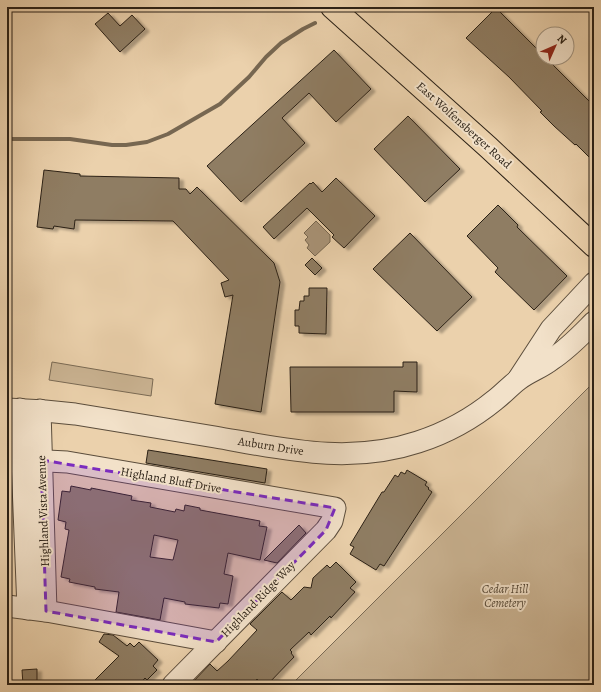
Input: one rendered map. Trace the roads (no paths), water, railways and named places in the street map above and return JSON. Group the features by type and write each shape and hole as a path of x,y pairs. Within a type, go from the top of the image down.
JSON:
{"main road":[{"name":"East Wolfensberger Road","path":"332,7 482,142 594,246"}],"street":[{"name":"Auburn Drive","path":"518,380 551,329 594,283"},
{"name":"Auburn Drive","path":"22,410 82,416 283,449 334,454 363,454 413,443 453,427 481,411 518,380 550,361 568,348 594,322"},
{"name":"Highland Vista Avenue","path":"22,410 23,459 37,610"},
{"name":"Highland Bluff Drive","path":"23,459 67,462 335,508"},
{"name":"Highland Ridge Way","path":"173,685 326,530 332,521 335,508"},
{"path":"7,606 216,642"}],"waterway":[{"path":"7,139 70,139 112,145 147,142 168,134 220,104 249,77 266,57 281,43 315,23"}],"park label":[{"name":"Cedar Hill Cemetery","path":"505,596"}]}
